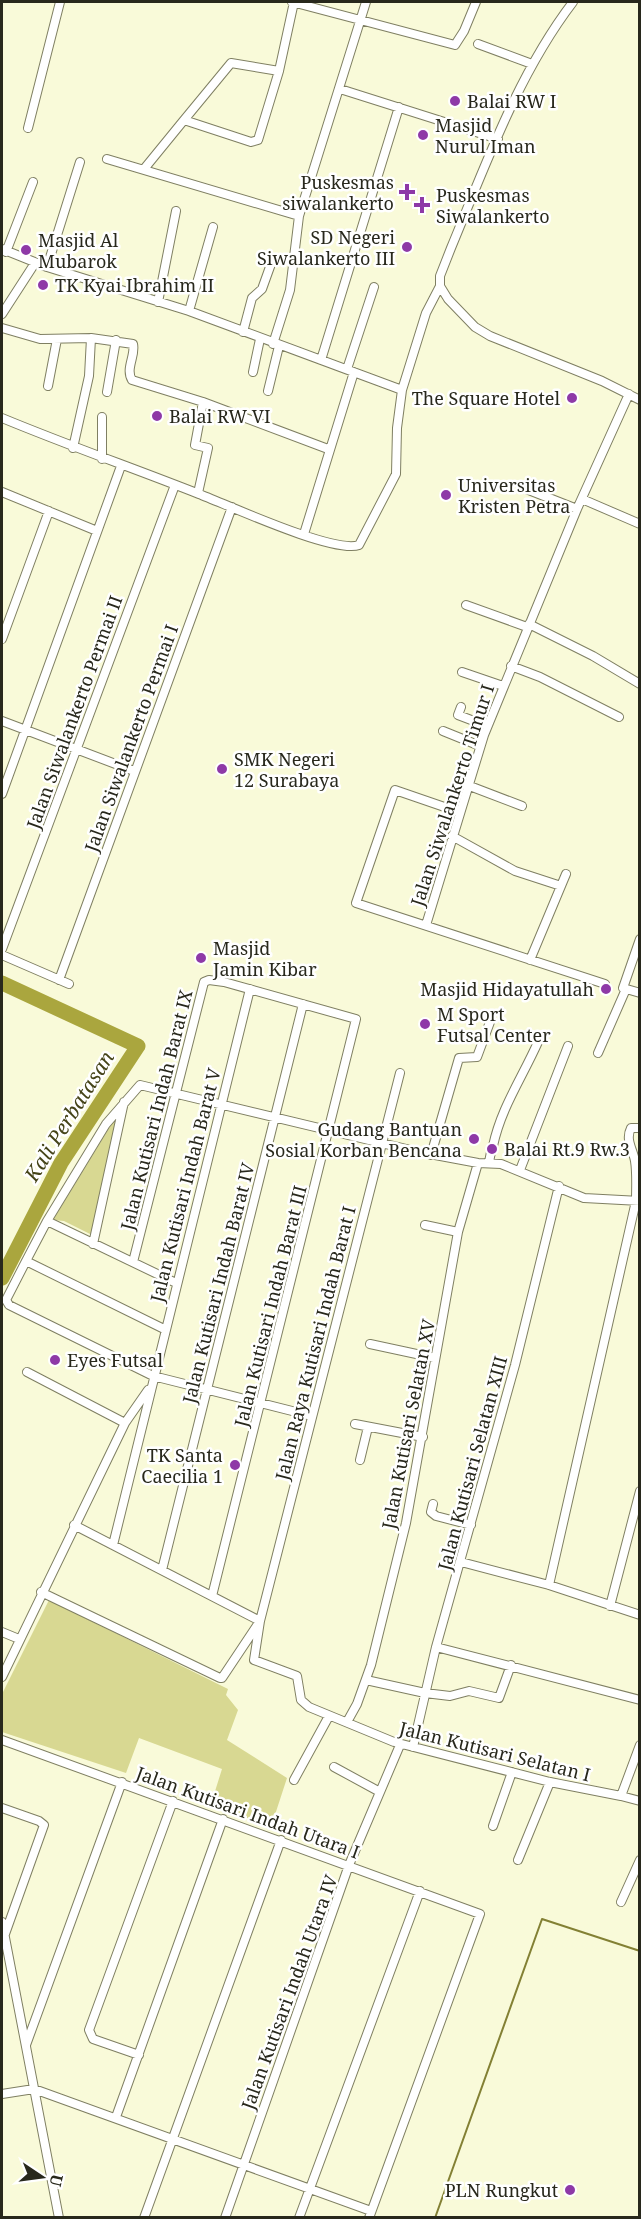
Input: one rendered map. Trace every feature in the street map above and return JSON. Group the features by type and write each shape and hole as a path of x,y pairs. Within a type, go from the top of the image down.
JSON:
{"street":[{"path":"28,128 60,2"},
{"path":"184,120 256,141 279,71 294,2 455,45 464,31 476,2"},
{"path":"268,391 276,345 288,298 299,216 366,2"},
{"path":"2,418 73,448 304,534 346,547 359,545 396,474 397,428 402,390 426,313 440,286 442,271 451,248 532,64 573,2"},
{"path":"478,45 532,64"},
{"path":"144,169 231,63 279,71"},
{"path":"340,89 498,139"},
{"path":"321,360 399,107"},
{"path":"107,159 299,216"},
{"path":"47,267 80,162"},
{"path":"33,182 4,250 34,263 189,311 402,390"},
{"path":"158,302 176,211"},
{"path":"189,311 213,227"},
{"path":"2,314 34,263"},
{"path":"243,332 252,298 262,289 271,264"},
{"path":"440,286 448,299 481,331 639,400"},
{"path":"304,534 374,287"},
{"path":"2,328 40,339 92,338 116,340 135,345 129,373 132,380 203,402 328,449"},
{"path":"73,448 89,376 92,338"},
{"path":"48,386 57,339"},
{"path":"253,372 260,339"},
{"path":"108,392 116,340"},
{"name":"Jalan Siwalankerto Timur I","path":"628,394 577,509 487,726 467,785 426,926 639,993"},
{"path":"198,493 208,448 195,445 203,402"},
{"path":"102,417 102,459"},
{"path":"2,794 121,466"},
{"name":"Jalan Siwalankerto Permai II","path":"2,949 175,485"},
{"path":"521,487 577,509"},
{"path":"2,492 98,531"},
{"path":"582,499 639,524"},
{"name":"Jalan Siwalankerto Permai I","path":"59,980 232,507"},
{"path":"2,639 49,511"},
{"path":"466,605 528,625 593,656 639,684"},
{"name":"Jalan Siwalankerto Timur I","path":"511,666 540,677 619,717"},
{"path":"462,672 503,686"},
{"path":"461,707 458,715 487,726"},
{"path":"2,721 134,771"},
{"path":"443,732 480,746"},
{"path":"467,785 522,806"},
{"path":"426,926 356,902 395,790 459,812"},
{"path":"452,836 515,871 561,886"},
{"path":"530,960 566,874"},
{"path":"597,1053 609,1032 639,939"},
{"path":"2,955 69,984"},
{"name":"Jalan Kutisari Indah Barat IX","path":"133,1262 174,1092 204,982 214,980 250,989 354,1018 356,1024"},
{"name":"Jalan Kutisari Indah Barat V","path":"113,1545 250,989"},
{"name":"Jalan Kutisari Indah Barat IV","path":"162,1570 303,1004"},
{"path":"431,1155 459,1058 477,1057 490,1022"},
{"name":"Jalan Kutisari Indah Barat III","path":"212,1596 356,1024"},
{"path":"489,1162 503,1110 523,1076 538,1042"},
{"path":"520,1170 568,1046"},
{"name":"Jalan Raya Kutisari Indah Barat I","path":"260,1621 400,1072"},
{"path":"312,1416 153,1376 9,1305 7,1298 81,1161 124,1101 138,1086 174,1092 431,1155 478,1163 489,1162 520,1170 584,1198 638,1201"},
{"path":"93,1244 124,1101"},
{"path":"549,1585 638,1201 635,1161 629,1143 629,1132 631,1128 639,1128"},
{"name":"Jalan Kutisari Selatan XV","path":"347,1722 366,1680 406,1523 458,1232 478,1163"},
{"name":"Jalan Kutisari Selatan XIII","path":"413,1747 436,1647 515,1365 558,1186"},
{"path":"47,1221 176,1283"},
{"path":"424,1225 458,1232"},
{"path":"26,1262 165,1329"},
{"path":"370,1344 435,1358"},
{"path":"27,1372 125,1423"},
{"name":"Jalan Kutisari Indah Barat V","path":"2,1677 41,1592 125,1423 150,1388"},
{"path":"355,1424 423,1437"},
{"path":"360,1460 368,1427"},
{"path":"610,1606 639,1491"},
{"path":"433,1504 432,1512 436,1516 471,1525"},
{"path":"41,1592 222,1678 260,1621 74,1525"},
{"path":"461,1562 549,1585 639,1615"},
{"name":"Jalan Kutisari Selatan I","path":"260,1621 255,1662 297,1676 305,1704 316,1712 347,1722 400,1745 550,1782 639,1801"},
{"path":"2,1632 19,1640"},
{"path":"436,1647 639,1700"},
{"path":"366,1680 450,1696 469,1691 499,1698 511,1665"},
{"path":"294,1780 328,1716"},
{"name":"Jalan Kutisari Indah Utara I","path":"2,1740 478,1913 480,1918 370,2214"},
{"name":"Jalan Kutisari Indah Utara IV","path":"225,2217 350,1865 400,1745"},
{"path":"621,1796 639,1745"},
{"path":"334,1767 380,1792"},
{"path":"493,1826 512,1772"},
{"path":"26,2047 122,1782"},
{"path":"518,1860 550,1782"},
{"path":"139,2055 93,2039 89,2030 173,1801"},
{"path":"2,1808 39,1821 44,1825 4,1936"},
{"path":"116,2117 223,1819"},
{"path":"144,2217 171,2137 281,1840"},
{"path":"621,1902 639,1860"},
{"path":"299,2217 420,1891"},
{"path":"2,1922 59,2217"},
{"path":"2,2094 34,2089 309,2188 370,2214"}],"green space":[{"path":"117,1115 94,1236 64,1221 53,1220"},
{"path":"49,1600 228,1689 226,1695 238,1710 227,1740 287,1778 271,1827 211,1804 222,1769 139,1738 126,1773 2,1732 2,1694"}],"waterway":[{"name":"Kali Perbatasan","path":"2,983 138,1046 61,1163 2,1278"},
{"path":"435,2218 542,1919 640,1951"}],"place":[{"name":"Balai RW I","path":"455,101"},
{"name":"Masjid Nurul Iman","path":"423,135"},
{"name":"Puskesmas siwalankerto","path":"407,192"},
{"name":"Puskesmas Siwalankerto","path":"422,205"},
{"name":"SD Negeri Siwalankerto III","path":"407,247"},
{"name":"Masjid Al Mubarok","path":"26,250"},
{"name":"TK Kyai Ibrahim II","path":"43,285"},
{"name":"The Square Hotel","path":"572,398"},
{"name":"Balai RW VI","path":"157,416"},
{"name":"Universitas Kristen Petra","path":"446,495"},
{"name":"SMK Negeri 12 Surabaya","path":"222,769"},
{"name":"Masjid Jamin Kibar","path":"201,958"},
{"name":"Masjid Hidayatullah","path":"606,989"},
{"name":"M Sport Futsal Center","path":"425,1024"},
{"name":"Gudang Bantuan Sosial Korban Bencana","path":"474,1139"},
{"name":"Balai Rt.9 Rw.3","path":"492,1149"},
{"name":"Eyes Futsal","path":"55,1360"},
{"name":"TK Santa Caecilia 1","path":"235,1465"},
{"name":"PLN Rungkut","path":"570,2190"}]}
